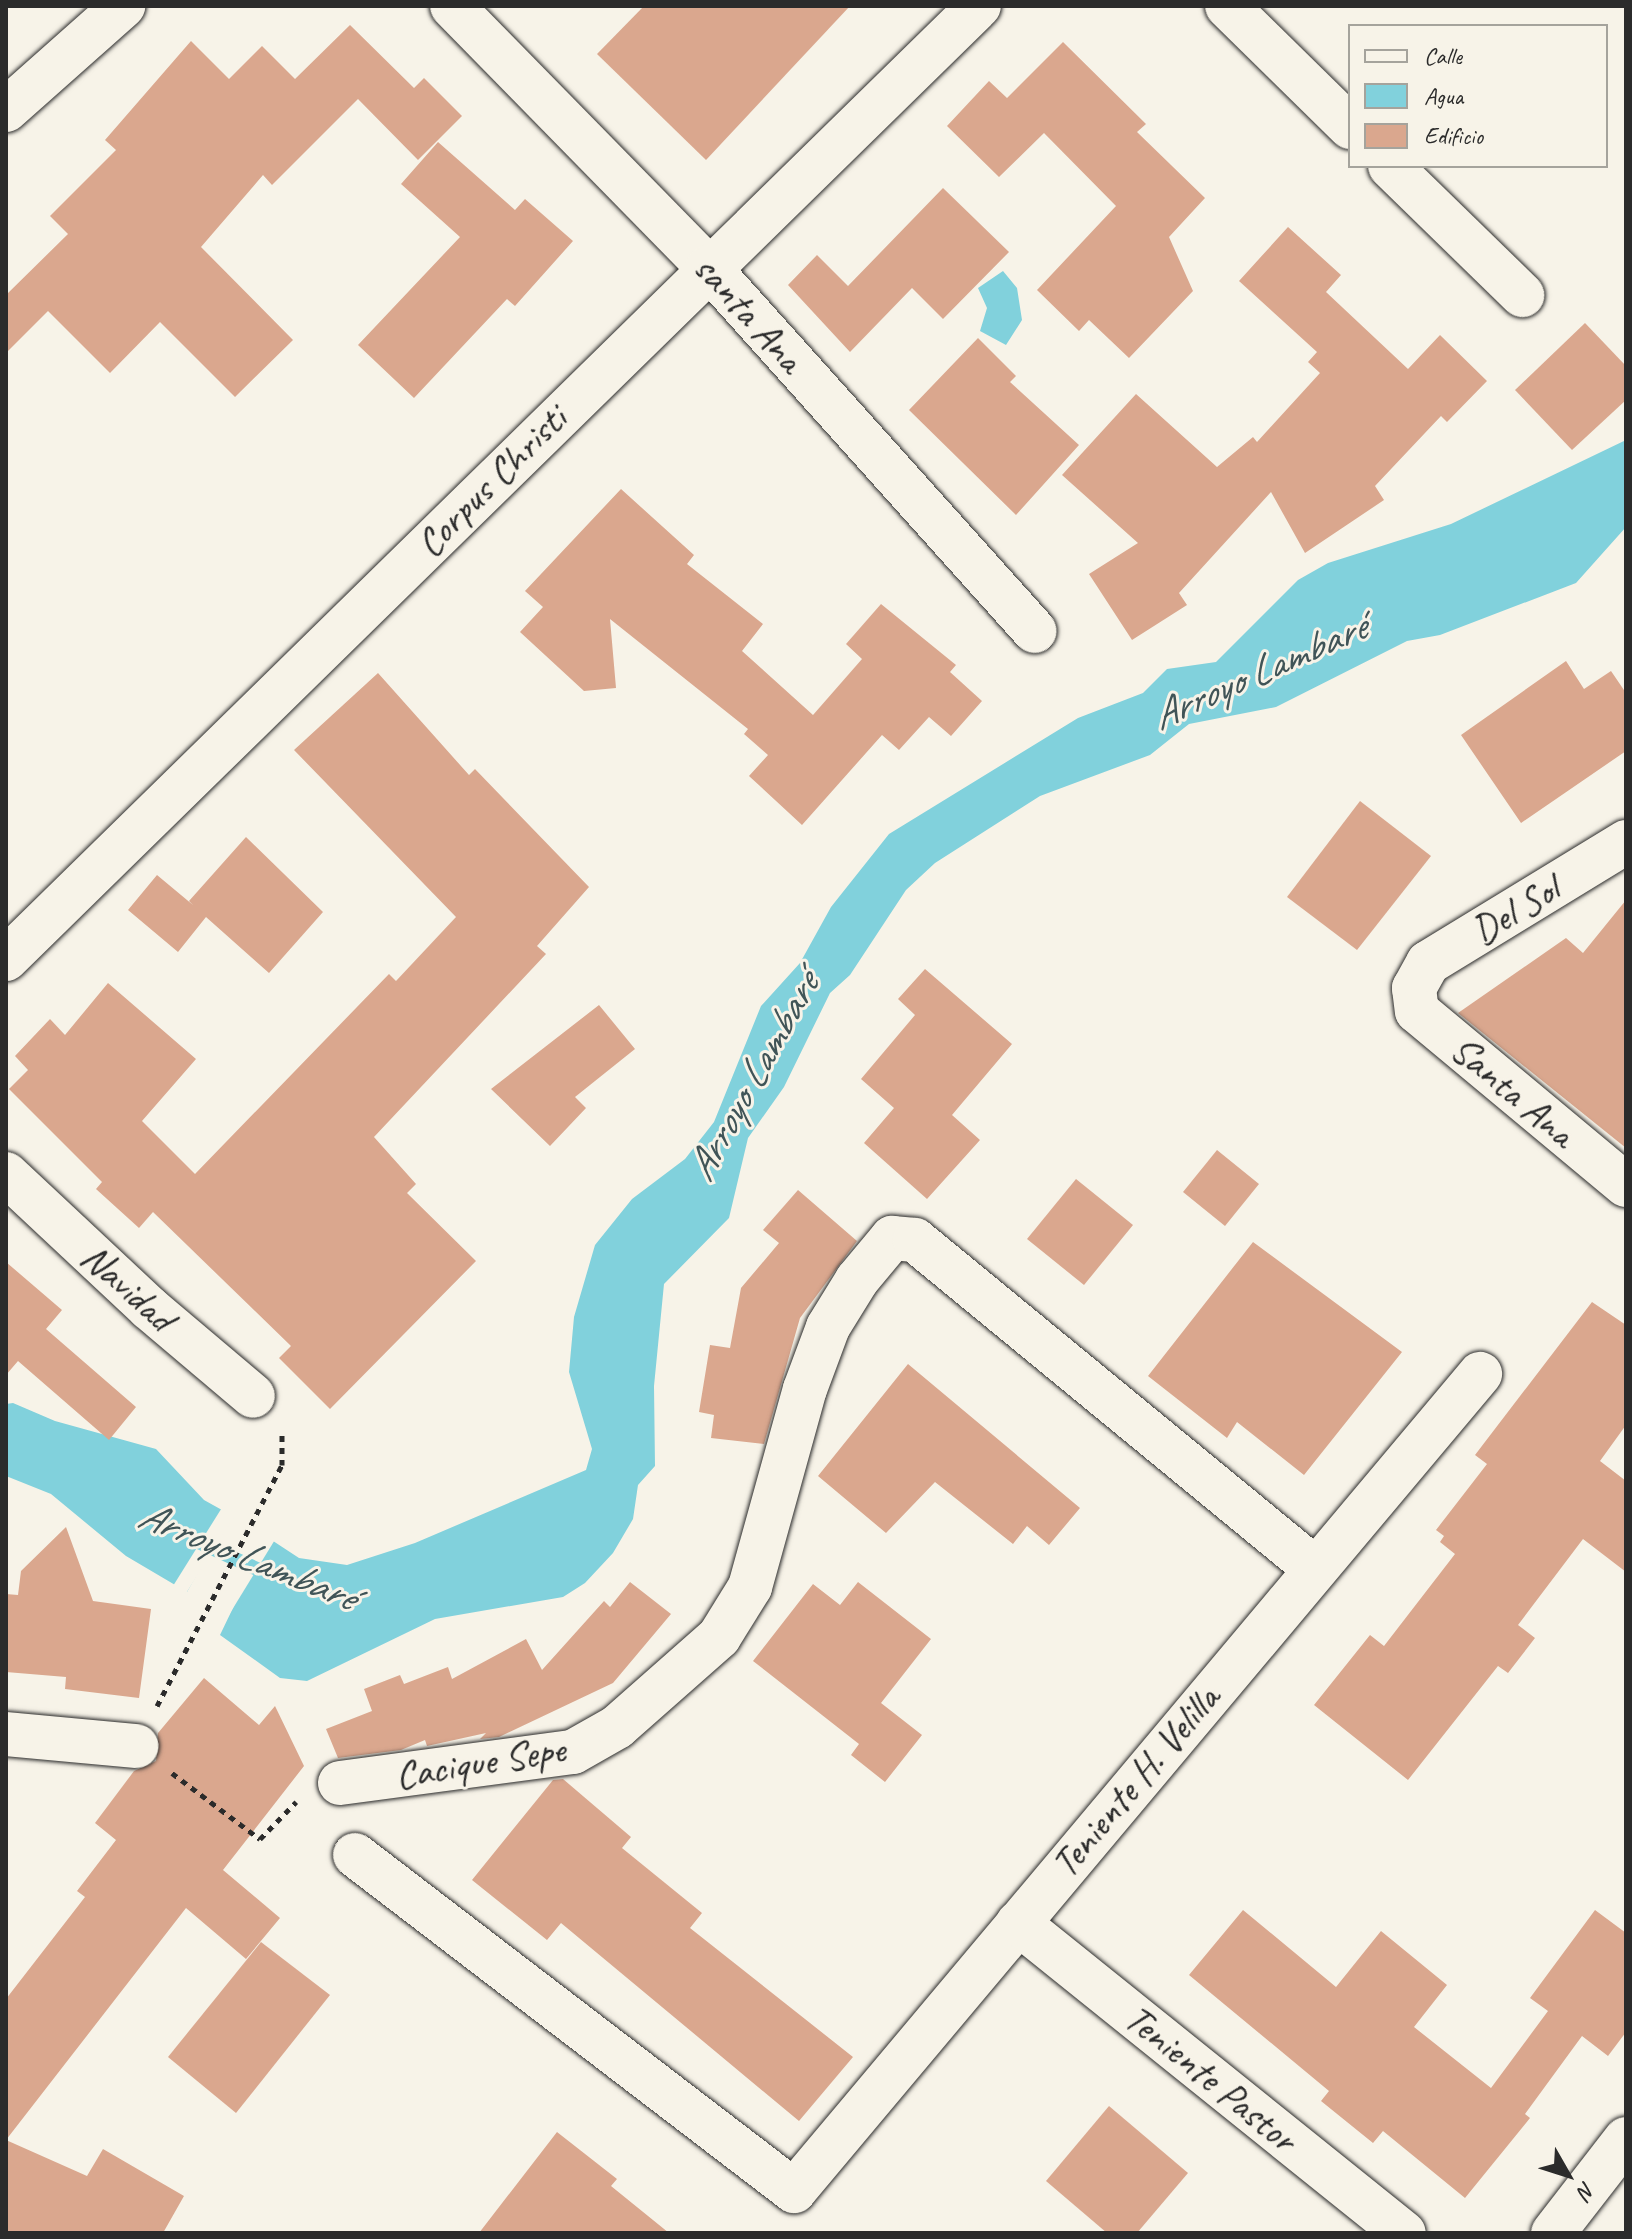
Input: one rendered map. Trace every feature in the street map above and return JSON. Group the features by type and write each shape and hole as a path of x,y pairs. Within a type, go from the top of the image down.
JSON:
{"street":[{"path":"6,110 123,6"},
{"name":"santa Ana","path":"452,6 708,267 1035,631"},
{"name":"Corpus Christi","path":"6,959 708,267 979,6"},
{"path":"1227,6 1348,125"},
{"path":"1392,168 1522,295"},
{"name":"Del Sol","path":"1414,988 1428,963 1626,842"},
{"name":"Santa Ana","path":"1414,988 1417,1011 1626,1185"},
{"name":"Navidad","path":"6,1174 149,1308 253,1396"},
{"name":"Cacique Sepe","path":"340,1783 573,1752 617,1727 719,1637 750,1587 805,1389 828,1327 857,1280 892,1238 915,1240 1313,1567"},
{"name":"Teniente H. Velilla","path":"355,1855 794,2191 1313,1567 1480,1374"},
{"path":"6,1734 136,1746"},
{"name":"Teniente Pastor","path":"1018,1923 1404,2233"},
{"path":"1553,2233 1626,2139"}],"path":[{"path":"136,1746 282,1465"},
{"name":"Cacique Sepe","path":"136,1746 260,1839 291,1804 340,1783"}],"water":[{"path":"1003,271 1017,288 1022,320 1006,345 980,331 987,308 978,288"},
{"path":"1626,440 1626,527 1576,583 1440,635 1407,641 1276,707 1189,724 1150,755 1040,796 935,863 906,890 850,975 830,993 784,1087 748,1138 729,1218 664,1284 654,1386 655,1466 638,1485 633,1519 613,1553 585,1583 563,1597 435,1619 307,1681 280,1678 220,1635 267,1537 299,1558 347,1565 415,1543 586,1470 592,1449 569,1372 574,1317 595,1245 632,1199 685,1159 714,1122 761,1006 800,963 831,907 889,834 1078,718 1143,693 1167,669 1216,662 1298,580 1328,563 1451,524"},
{"path":"13,1403 55,1421 156,1449 204,1500 231,1515 187,1592 126,1556 51,1494 6,1476 6,1404"}],"pier":[{"path":"223,1506 234,1517 185,1595 173,1586"},
{"path":"268,1533 276,1538 216,1636 264,1535"}],"building":[{"path":"644,6 850,6 706,160 597,54"},
{"path":"350,25 414,88 424,78 462,116 418,160 358,99 272,185 263,175 201,247 293,340 235,397 160,322 110,373 48,311 6,353 6,295 68,234 50,216 116,150 105,140 191,41 229,79 262,46 295,79"},
{"path":"1063,42 1146,124 1137,132 1205,198 1169,237 1193,291 1129,358 1089,320 1079,331 1037,290 1116,206 1044,133 999,177 947,126 989,81 1007,98"},
{"path":"438,142 515,210 525,199 573,241 515,306 507,299 414,398 358,345 460,237 401,184"},
{"path":"943,188 1009,252 943,319 912,288 850,352 788,285 817,255 848,286"},
{"path":"1288,227 1341,275 1326,292 1408,369 1440,335 1487,381 1447,422 1441,416 1375,486 1384,500 1305,553 1271,492 1179,593 1187,605 1132,640 1089,574 1138,543 1062,475 1136,394 1217,467 1253,437 1257,442 1320,373 1308,362 1317,352 1239,281"},
{"path":"1585,323 1626,366 1626,400 1572,450 1515,390"},
{"path":"978,338 1016,376 1010,382 1079,445 1016,515 909,410"},
{"path":"621,489 694,555 687,564 763,624 742,651 813,715 862,659 846,644 881,604 956,665 950,672 982,701 951,736 929,717 899,750 882,735 802,825 749,776 768,755 744,734 748,729 610,619 616,688 584,691 520,632 543,607 525,591"},
{"path":"1566,661 1584,689 1611,671 1626,693 1626,751 1521,823 1461,735"},
{"path":"378,673 469,775 475,769 589,887 537,946 546,954 374,1137 416,1184 407,1193 476,1261 330,1409 279,1358 291,1346 153,1212 139,1228 96,1189 102,1182 9,1089 28,1070 15,1056 50,1019 65,1035 108,983 196,1059 142,1121 195,1174 389,974 396,981 456,917 294,750"},
{"path":"1360,801 1431,856 1357,950 1287,897"},
{"path":"246,837 323,912 269,973 206,917 178,952 128,910 157,875 193,905 189,901"},
{"path":"1626,900 1626,1148 1458,1013 1566,938 1583,953"},
{"path":"925,969 1012,1044 952,1115 980,1140 927,1199 864,1143 894,1108 861,1079 915,1015 898,999"},
{"path":"599,1005 635,1049 575,1097 586,1108 550,1146 491,1089"},
{"path":"1217,1150 1259,1184 1225,1226 1183,1192"},
{"path":"1076,1179 1133,1225 1084,1285 1027,1239"},
{"path":"798,1190 857,1241 800,1318 764,1444 711,1438 714,1415 699,1412 710,1345 730,1348 741,1288 779,1243 763,1230"},
{"path":"1253,1242 1402,1352 1304,1475 1237,1422 1227,1438 1148,1376"},
{"path":"6,1262 62,1310 46,1329 136,1407 109,1440 18,1361 6,1375"},
{"path":"1592,1302 1626,1325 1626,1425 1600,1461 1626,1481 1626,1572 1583,1539 1518,1625 1535,1638 1508,1673 1498,1666 1408,1780 1314,1705 1370,1635 1384,1646 1455,1554 1440,1542 1444,1536 1436,1530 1487,1464 1475,1455"},
{"path":"908,1364 1080,1508 1049,1545 1027,1526 1013,1544 935,1482 886,1533 818,1476"},
{"path":"66,1527 93,1601 151,1609 139,1698 65,1689 66,1677 6,1672 6,1594 18,1595 21,1571"},
{"path":"630,1582 671,1614 613,1683 499,1737 480,1739 486,1733 427,1746 425,1740 401,1750 338,1758 326,1729 372,1711 364,1689 400,1675 404,1684 448,1667 452,1679 526,1639 542,1670 604,1601 610,1607"},
{"path":"858,1582 931,1639 881,1703 922,1735 885,1782 851,1755 859,1744 753,1661 813,1584 840,1605"},
{"path":"204,1678 259,1725 275,1706 304,1766 223,1870 280,1918 246,1959 186,1908 6,2140 6,1999 85,1897 77,1891 116,1840 95,1823 134,1771 156,1761 158,1733"},
{"path":"563,1779 631,1837 622,1848 702,1913 690,1928 853,2057 799,2121 561,1923 547,1940 472,1880 553,1780"},
{"path":"1243,1910 1336,1987 1381,1931 1447,1985 1414,2027 1491,2088 1548,2011 1530,1998 1595,1910 1626,1933 1626,2032 1608,2056 1582,2036 1525,2114 1530,2118 1465,2198 1383,2131 1373,2143 1321,2101 1329,2091 1189,1975"},
{"path":"261,1942 330,1995 236,2113 168,2057"},
{"path":"1109,2106 1188,2173 1137,2233 1107,2233 1046,2181"},
{"path":"557,2132 617,2179 611,2186 669,2233 479,2233"},
{"path":"6,2140 87,2176 103,2149 184,2196 163,2233 6,2233"}],"waterway":[{"name":"Arroyo Lambaré","path":"194,1540 270,1575"}]}
